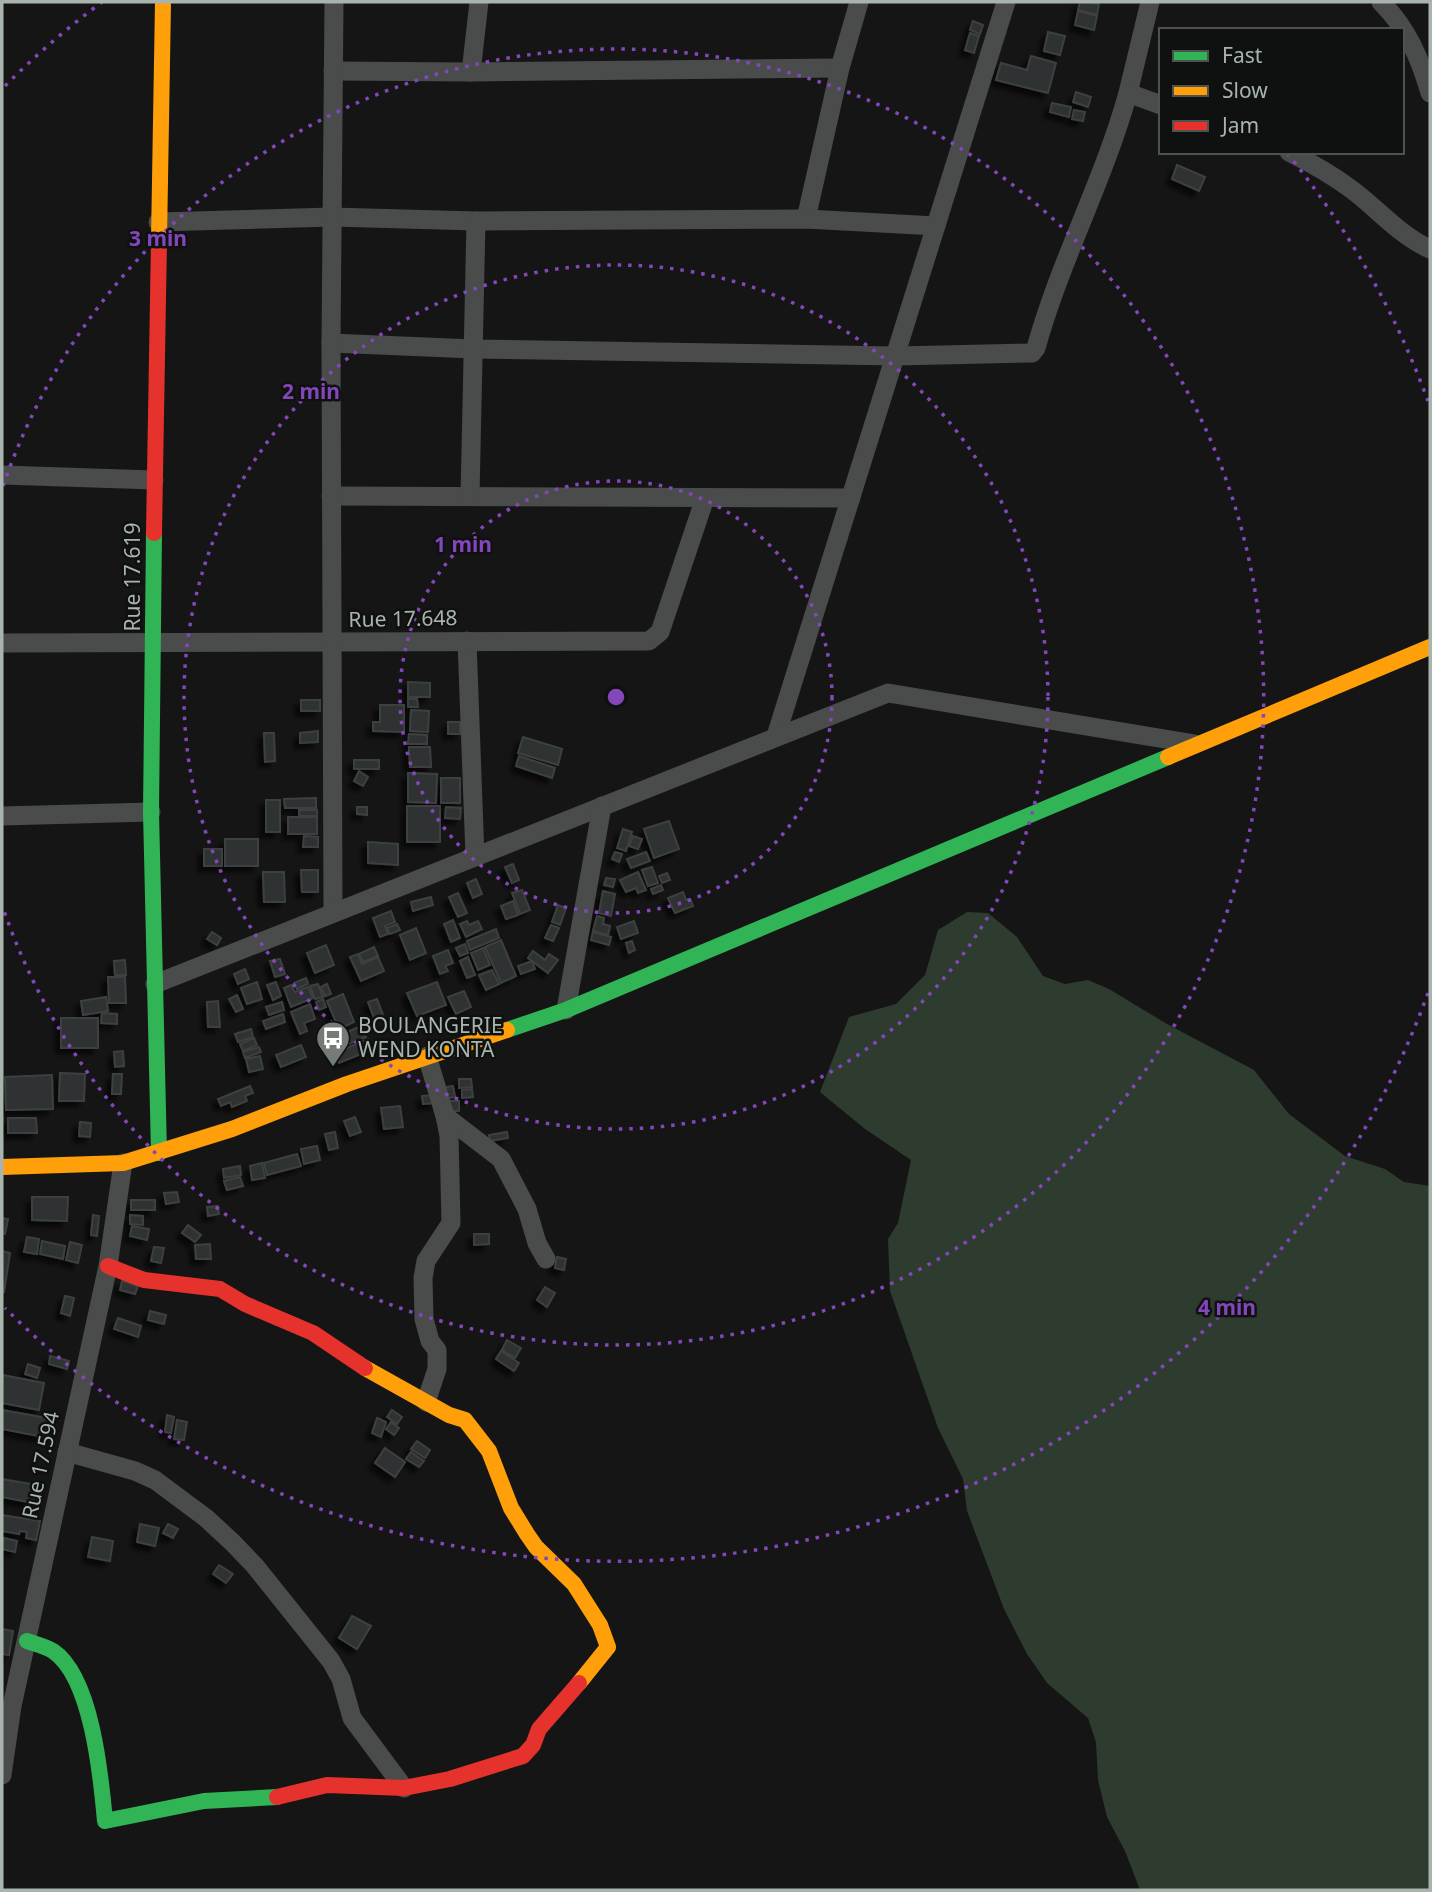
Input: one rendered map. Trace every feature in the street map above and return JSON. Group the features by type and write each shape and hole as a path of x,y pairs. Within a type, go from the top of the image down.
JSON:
{"street":[{"name":"Rue 17.619","path":"159,1153 151,812 163,2"},
{"path":"333,913 331,344 334,2"},
{"path":"471,72 479,2"},
{"path":"806,219 840,68 859,2"},
{"path":"776,736 1006,2"},
{"path":"331,344 896,356 1034,352 1062,268 1105,167 1128,93 1150,2"},
{"path":"1381,2 1403,28"},
{"path":"1404,29 1423,66 1430,93"},
{"path":"333,71 840,68"},
{"path":"1128,93 1159,104"},
{"path":"1293,154 1330,174 1398,228 1430,249"},
{"path":"158,222 332,217 476,221 806,219 936,226"},
{"path":"470,496 476,221"},
{"path":"2,475 154,480"},
{"path":"331,496 851,498"},
{"name":"Rue 17.648","path":"2,643 642,643 656,638 664,622 705,498"},
{"path":"467,641 475,857"},
{"path":"2,1167 123,1164 232,1129 427,1056 566,1010 1430,647"},
{"path":"155,984 891,692 1195,744"},
{"path":"566,1010 602,806"},
{"path":"2,816 151,812"},
{"path":"426,1402 437,1370 437,1350 430,1342 424,1319 426,1261 451,1223 451,1165 446,1116 427,1056"},
{"path":"446,1116 501,1159 527,1209 537,1243 547,1259"},
{"name":"Rue 17.594","path":"2,1775 7,1705 27,1641 108,1266 123,1164"},
{"path":"27,1641 55,1651 81,1691 100,1776 105,1821 204,1801 271,1798 327,1785 404,1788 450,1779 523,1756 533,1745 539,1729 608,1647 600,1625 574,1584 536,1547 527,1534 511,1508 489,1451 464,1420 449,1415 382,1379 313,1333 245,1304 220,1289 144,1280 108,1266"},
{"path":"67,1452 135,1471 155,1480 232,1542 255,1566 331,1661 341,1679 352,1718 404,1788"}],"shaded area":[{"path":"967,912 988,913 1017,937 1043,976 1065,984 1088,980 1109,989 1167,1024 1254,1070 1289,1114 1345,1156 1385,1169 1404,1182 1430,1186 1430,1890 1140,1890 1125,1851 1107,1817 1098,1780 1096,1742 1088,1718 1047,1683 1027,1654 1004,1609 967,1511 963,1479 938,1428 890,1291 888,1239 898,1223 911,1160 865,1129 820,1092 849,1017 896,1004 925,975 938,930"}],"building":[{"path":"1080,2 1099,4 1097,15 1078,10"},
{"path":"1078,11 1097,16 1094,30 1075,25"},
{"path":"973,21 983,25 980,34 970,30"},
{"path":"1048,32 1065,36 1060,55 1044,51"},
{"path":"970,33 979,36 974,53 965,50"},
{"path":"1031,56 1056,63 1048,93 996,80 1001,63 1027,70"},
{"path":"1076,92 1091,97 1088,107 1073,102"},
{"path":"1052,103 1071,107 1069,117 1050,112"},
{"path":"1074,110 1085,112 1083,121 1072,119"},
{"path":"1177,165 1205,177 1199,191 1172,179"},
{"path":"408,682 430,683 430,697 408,697"},
{"path":"408,699 417,699 418,707 408,707"},
{"path":"301,700 320,700 320,711 301,711"},
{"path":"380,705 404,705 404,732 373,731 373,722 380,722"},
{"path":"411,710 429,711 428,732 410,731"},
{"path":"448,722 460,722 460,734 448,734"},
{"path":"318,731 318,742 300,743 300,733"},
{"path":"264,733 274,733 275,761 265,762"},
{"path":"409,734 427,735 427,744 408,744"},
{"path":"523,737 562,749 558,765 518,753"},
{"path":"409,747 430,747 431,767 410,767"},
{"path":"519,756 555,768 552,778 516,766"},
{"path":"354,760 379,760 379,769 354,769"},
{"path":"359,771 368,777 363,786 354,781"},
{"path":"408,773 437,774 436,803 408,802"},
{"path":"441,778 460,778 460,803 441,803"},
{"path":"316,798 316,808 285,808 284,799"},
{"path":"266,800 280,800 280,832 266,832"},
{"path":"407,806 440,806 440,842 407,842"},
{"path":"357,807 367,807 367,815 357,814"},
{"path":"446,807 461,808 460,819 445,818"},
{"path":"299,810 317,810 317,816 299,816"},
{"path":"288,817 317,817 317,834 288,834"},
{"path":"669,821 679,849 654,858 644,829"},
{"path":"623,829 632,832 626,851 617,848"},
{"path":"304,836 318,837 318,847 303,847"},
{"path":"633,836 642,839 638,849 629,846"},
{"path":"225,839 258,839 258,866 225,866"},
{"path":"368,842 398,844 398,865 368,863"},
{"path":"204,849 222,849 222,866 204,866"},
{"path":"615,852 622,854 619,862 612,859"},
{"path":"646,852 650,861 631,868 627,859"},
{"path":"513,864 519,880 512,883 505,867"},
{"path":"652,867 658,883 648,886 642,870"},
{"path":"301,870 318,870 318,892 302,892"},
{"path":"263,872 284,872 285,902 264,902"},
{"path":"638,872 646,890 638,893 636,888 626,892 620,880"},
{"path":"667,873 670,880 662,883 659,876"},
{"path":"606,878 615,879 613,887 604,885"},
{"path":"476,879 482,894 473,898 467,883"},
{"path":"661,885 663,890 653,894 651,889"},
{"path":"522,890 530,910 520,914 512,893"},
{"path":"603,891 615,894 611,916 599,913"},
{"path":"683,892 686,900 690,899 693,906 675,913 668,898"},
{"path":"458,893 467,913 458,917 449,897"},
{"path":"431,897 433,905 413,911 411,902"},
{"path":"513,901 518,915 506,919 501,906"},
{"path":"558,905 566,908 560,925 552,922"},
{"path":"391,911 395,922 385,926 388,934 380,937 373,918"},
{"path":"597,916 604,918 603,924 610,926 608,935 593,931"},
{"path":"453,920 460,938 451,942 444,924"},
{"path":"467,921 469,925 478,921 482,929 466,937 460,924"},
{"path":"634,921 638,933 621,939 617,927"},
{"path":"397,924 400,930 390,934 387,928"},
{"path":"551,925 559,928 553,941 545,938"},
{"path":"416,928 426,953 410,960 400,935"},
{"path":"496,929 499,938 470,950 467,941"},
{"path":"212,932 221,938 217,945 207,939"},
{"path":"593,932 611,937 609,945 591,940"},
{"path":"501,940 516,976 501,983 485,947"},
{"path":"632,941 635,950 629,953 626,943"},
{"path":"465,944 468,953 460,956 456,948"},
{"path":"326,945 334,965 315,973 307,953"},
{"path":"374,947 378,956 363,962 359,954"},
{"path":"483,948 490,965 478,970 471,953"},
{"path":"448,950 453,963 445,966 448,971 440,974 433,956"},
{"path":"533,951 545,960 549,954 558,960 548,973 528,958"},
{"path":"358,954 362,964 378,957 384,971 361,981 350,957"},
{"path":"468,957 475,975 467,978 460,961"},
{"path":"280,959 285,974 275,977 270,961"},
{"path":"125,960 126,975 115,975 114,961"},
{"path":"532,961 535,969 521,974 518,966"},
{"path":"245,969 249,979 238,984 234,974"},
{"path":"492,970 499,984 486,990 479,975"},
{"path":"108,977 125,977 126,1003 109,1003"},
{"path":"306,978 308,984 297,989 294,983"},
{"path":"257,982 262,999 247,1004 241,988"},
{"path":"276,982 281,996 273,1000 267,985"},
{"path":"437,982 446,1005 417,1016 407,993"},
{"path":"318,984 323,997 315,999 310,986"},
{"path":"327,984 331,994 325,996 321,987"},
{"path":"291,985 295,992 308,987 313,998 291,1007 284,988"},
{"path":"464,991 471,1007 456,1014 448,997"},
{"path":"343,994 354,1022 339,1029 327,1001"},
{"path":"237,995 243,1009 236,1012 229,999"},
{"path":"106,997 108,1011 83,1015 81,1001"},
{"path":"323,999 326,1007 319,1010 316,1002"},
{"path":"377,999 383,1015 374,1018 368,1002"},
{"path":"218,1001 220,1027 208,1027 207,1002"},
{"path":"282,1002 284,1010 269,1015 266,1007"},
{"path":"310,1004 315,1019 304,1023 307,1031 300,1034 291,1012"},
{"path":"102,1013 117,1014 117,1024 101,1023"},
{"path":"283,1014 285,1022 266,1029 263,1021"},
{"path":"61,1018 98,1018 98,1048 61,1048"},
{"path":"361,1026 366,1037 344,1046 340,1035"},
{"path":"251,1029 253,1037 238,1042 235,1034"},
{"path":"254,1038 257,1045 243,1051 240,1044"},
{"path":"368,1039 373,1049 339,1063 335,1053"},
{"path":"301,1045 306,1057 281,1067 276,1055"},
{"path":"259,1047 261,1052 245,1058 243,1052"},
{"path":"123,1051 124,1066 115,1067 114,1052"},
{"path":"260,1056 263,1069 249,1072 246,1059"},
{"path":"60,1073 85,1074 84,1101 59,1101"},
{"path":"113,1074 122,1074 121,1094 112,1094"},
{"path":"52,1075 53,1109 6,1110 5,1077"},
{"path":"459,1079 471,1079 472,1087 459,1088"},
{"path":"250,1086 253,1093 245,1096 247,1101 232,1107 230,1102 221,1106 218,1099"},
{"path":"453,1086 455,1097 443,1099 441,1088"},
{"path":"472,1089 473,1097 462,1098 462,1090"},
{"path":"435,1095 436,1103 423,1104 422,1096"},
{"path":"446,1101 459,1101 459,1111 447,1111"},
{"path":"400,1106 403,1127 384,1129 381,1108"},
{"path":"355,1117 361,1132 350,1136 344,1121"},
{"path":"8,1118 36,1118 37,1133 8,1133"},
{"path":"80,1122 91,1123 90,1137 79,1136"},
{"path":"335,1132 338,1148 329,1150 325,1134"},
{"path":"507,1132 508,1138 490,1141 489,1135"},
{"path":"317,1146 320,1160 304,1164 301,1149"},
{"path":"297,1154 301,1166 267,1175 264,1163"},
{"path":"262,1163 265,1178 252,1180 250,1166"},
{"path":"240,1166 241,1175 224,1178 223,1169"},
{"path":"240,1177 243,1186 227,1190 224,1181"},
{"path":"177,1192 179,1202 166,1204 164,1193"},
{"path":"32,1197 68,1197 67,1221 32,1220"},
{"path":"131,1200 155,1200 155,1210 131,1210"},
{"path":"218,1206 219,1214 208,1216 207,1207"},
{"path":"93,1215 99,1216 97,1236 91,1235"},
{"path":"130,1215 143,1216 143,1225 130,1224"},
{"path":"2,1218 8,1219 5,1234 2,1233"},
{"path":"188,1225 201,1235 195,1242 182,1233"},
{"path":"132,1226 149,1229 147,1240 130,1236"},
{"path":"474,1234 489,1234 489,1244 474,1245"},
{"path":"27,1237 39,1239 37,1254 24,1252"},
{"path":"42,1241 65,1246 63,1259 40,1254"},
{"path":"70,1242 82,1245 78,1263 66,1260"},
{"path":"210,1244 211,1259 196,1259 195,1245"},
{"path":"154,1247 164,1248 161,1263 151,1261"},
{"path":"2,1251 10,1253 4,1292 2,1292"},
{"path":"557,1257 566,1259 564,1270 555,1268"},
{"path":"122,1281 138,1286 135,1294 120,1290"},
{"path":"545,1287 555,1293 547,1307 537,1300"},
{"path":"65,1296 74,1298 70,1316 61,1313"},
{"path":"150,1311 166,1315 164,1324 148,1320"},
{"path":"118,1318 141,1326 138,1337 114,1329"},
{"path":"507,1340 521,1348 515,1358 502,1350"},
{"path":"501,1351 519,1363 514,1371 496,1359"},
{"path":"50,1356 69,1361 67,1369 49,1364"},
{"path":"28,1364 40,1368 37,1378 25,1374"},
{"path":"3,1375 44,1383 39,1410 2,1403"},
{"path":"2,1410 53,1419 49,1438 2,1429"},
{"path":"392,1410 402,1417 397,1424 387,1417"},
{"path":"167,1415 174,1417 171,1433 165,1432"},
{"path":"377,1418 386,1422 381,1437 372,1433"},
{"path":"177,1420 187,1422 184,1440 174,1439"},
{"path":"391,1422 399,1428 394,1435 386,1429"},
{"path":"417,1441 430,1450 425,1458 411,1449"},
{"path":"385,1448 405,1462 395,1477 375,1463"},
{"path":"411,1452 424,1461 419,1467 406,1459"},
{"path":"2,1479 37,1485 33,1503 2,1497"},
{"path":"2,1515 40,1521 36,1540 26,1538 27,1532 20,1531 19,1534 2,1531"},
{"path":"140,1524 159,1528 155,1546 137,1542"},
{"path":"168,1524 178,1529 173,1538 163,1533"},
{"path":"92,1537 113,1541 110,1561 88,1557"},
{"path":"4,1538 17,1541 15,1552 2,1549"},
{"path":"219,1565 233,1574 226,1583 213,1574"},
{"path":"352,1616 371,1626 357,1649 339,1638"},
{"path":"2,1629 13,1631 9,1655 2,1654"}],"traffic: fast":[{"path":"154,533 151,812 159,1153"},
{"path":"507,1030 566,1010 1168,757"},
{"path":"27,1641 53,1651 66,1664 77,1682 92,1729 105,1821 204,1801 277,1797"}],"traffic: slow":[{"path":"159,240 163,2"},
{"path":"1168,757 1430,647"},
{"path":"2,1167 123,1163 232,1129 347,1084 507,1030"},
{"path":"365,1368 449,1415 465,1420 489,1451 511,1508 527,1534 536,1547 574,1584 600,1625 608,1647 579,1683"}],"traffic: jam":[{"path":"154,533 159,240"},
{"path":"108,1266 144,1280 220,1289 245,1304 313,1333 365,1368"},
{"path":"277,1797 327,1785 404,1788 450,1779 523,1756 533,1745 539,1729 579,1683"}],"place":[{"name":"BOULANGERIE WEND KONTA","path":"333,1068"}]}
